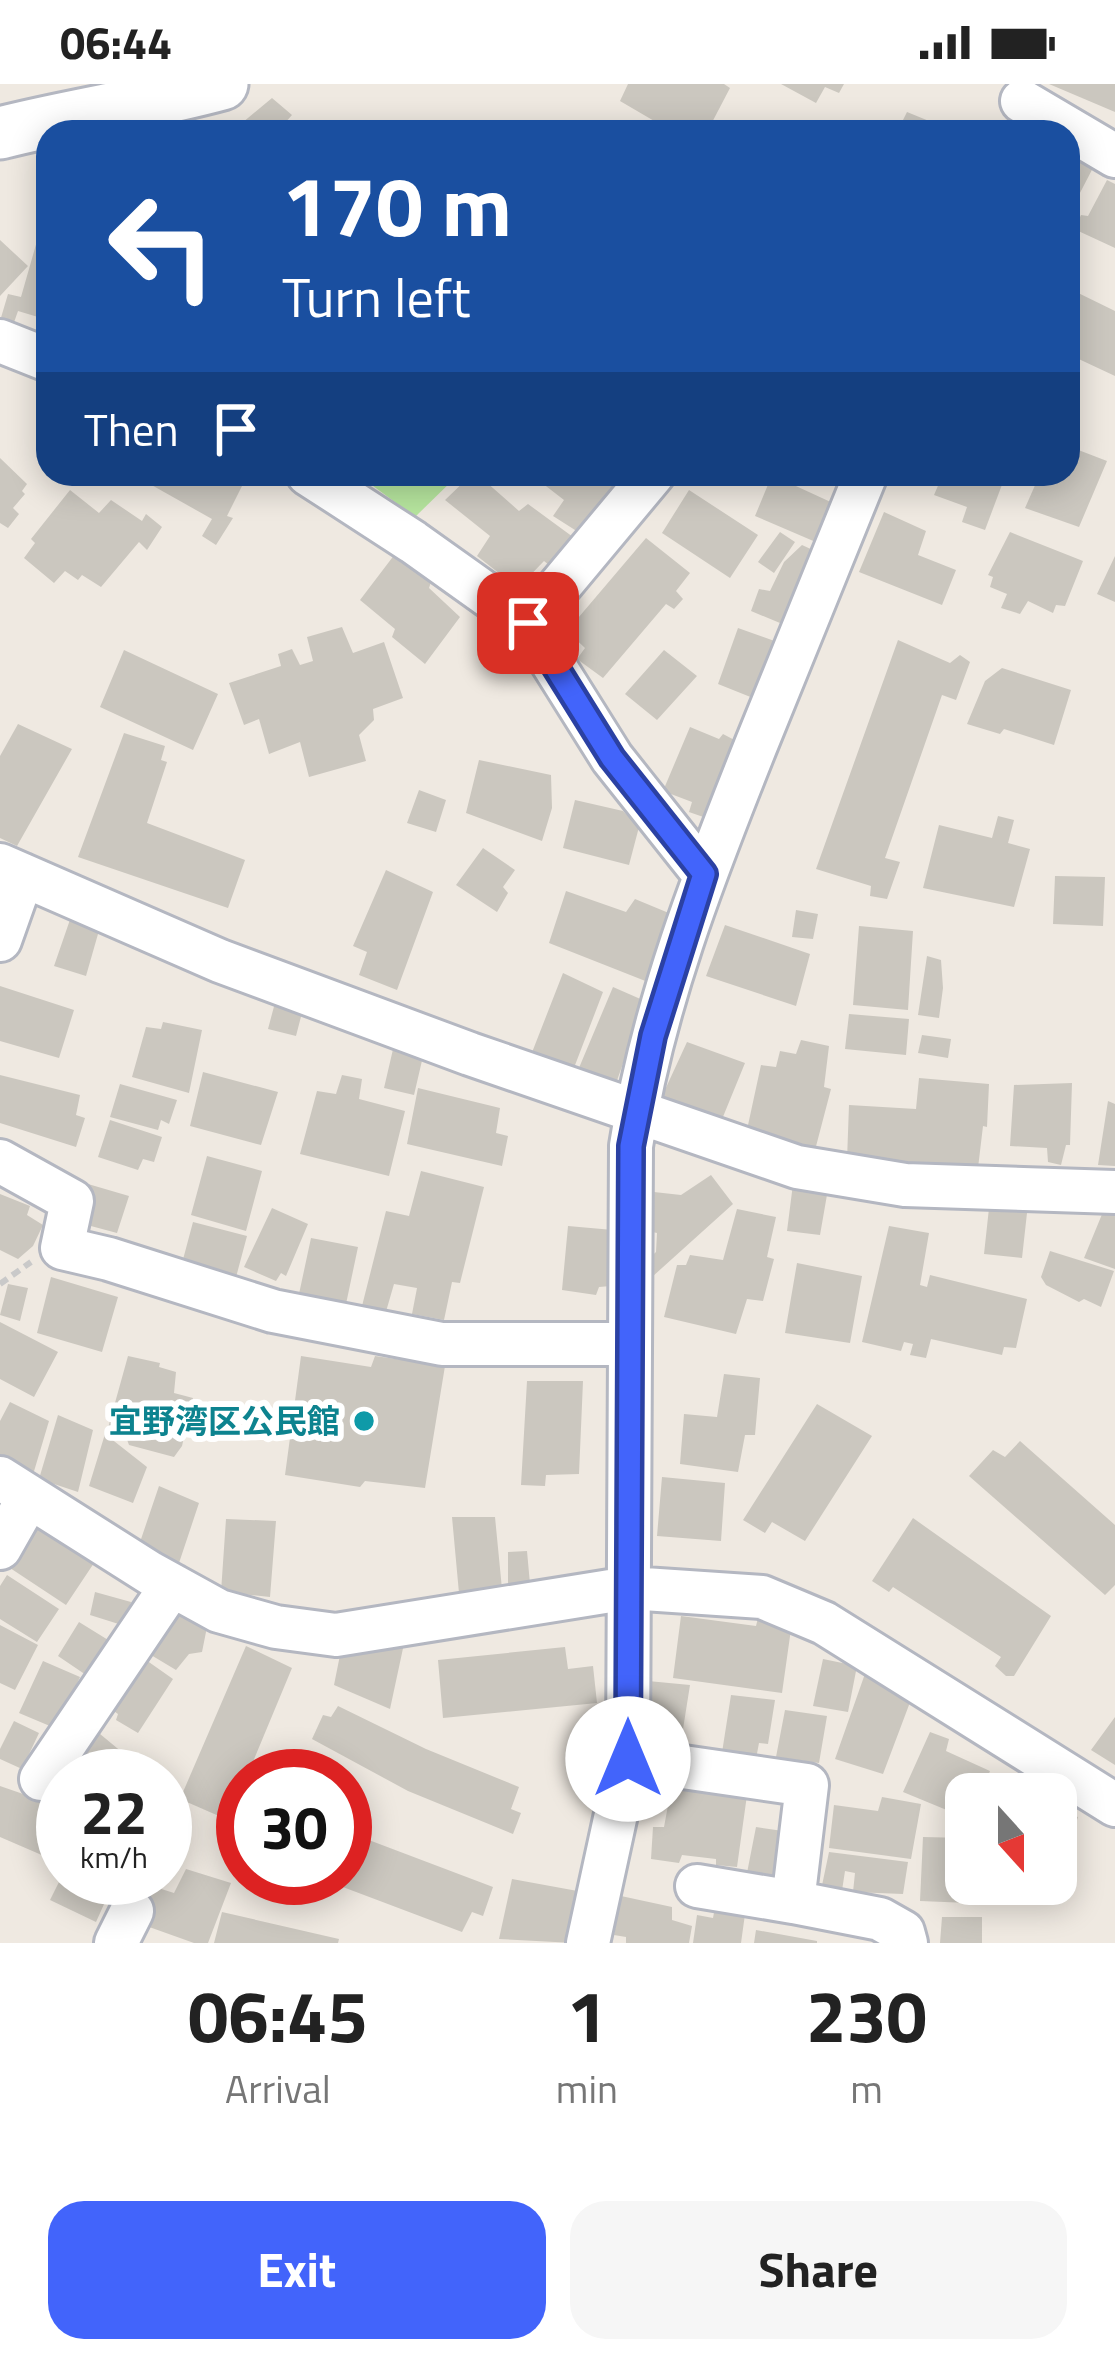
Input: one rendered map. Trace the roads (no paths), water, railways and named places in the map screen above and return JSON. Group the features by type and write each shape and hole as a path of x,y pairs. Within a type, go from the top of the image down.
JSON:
{"street":[{"path":"50,120 147,105 222,84"},
{"path":"1020,106 1047,120"},
{"path":"0,133 36,124"},
{"path":"1080,138 1115,156"},
{"path":"0,341 36,355"},
{"path":"327,486 528,623 612,758 704,874"},
{"path":"528,623 643,486"},
{"path":"588,1943 628,1759 631,1146 636,1113 653,1036 704,874 861,486"},
{"path":"0,940 11,870 220,961 797,1167 905,1185 1115,1192"},
{"path":"0,1161 72,1201 62,1248 109,1258 272,1311 442,1344 629,1344"},
{"path":"0,1548 14,1488 219,1611 276,1627 336,1635 629,1588 762,1597 824,1622 1115,1805"},
{"path":"61,1749 172,1585"},
{"path":"628,1759 807,1785 793,1902"},
{"path":"697,1886 880,1919 903,1932 906,1943"}],"place":[{"name":"宜野湾区公民館","path":"364,1421"}]}
